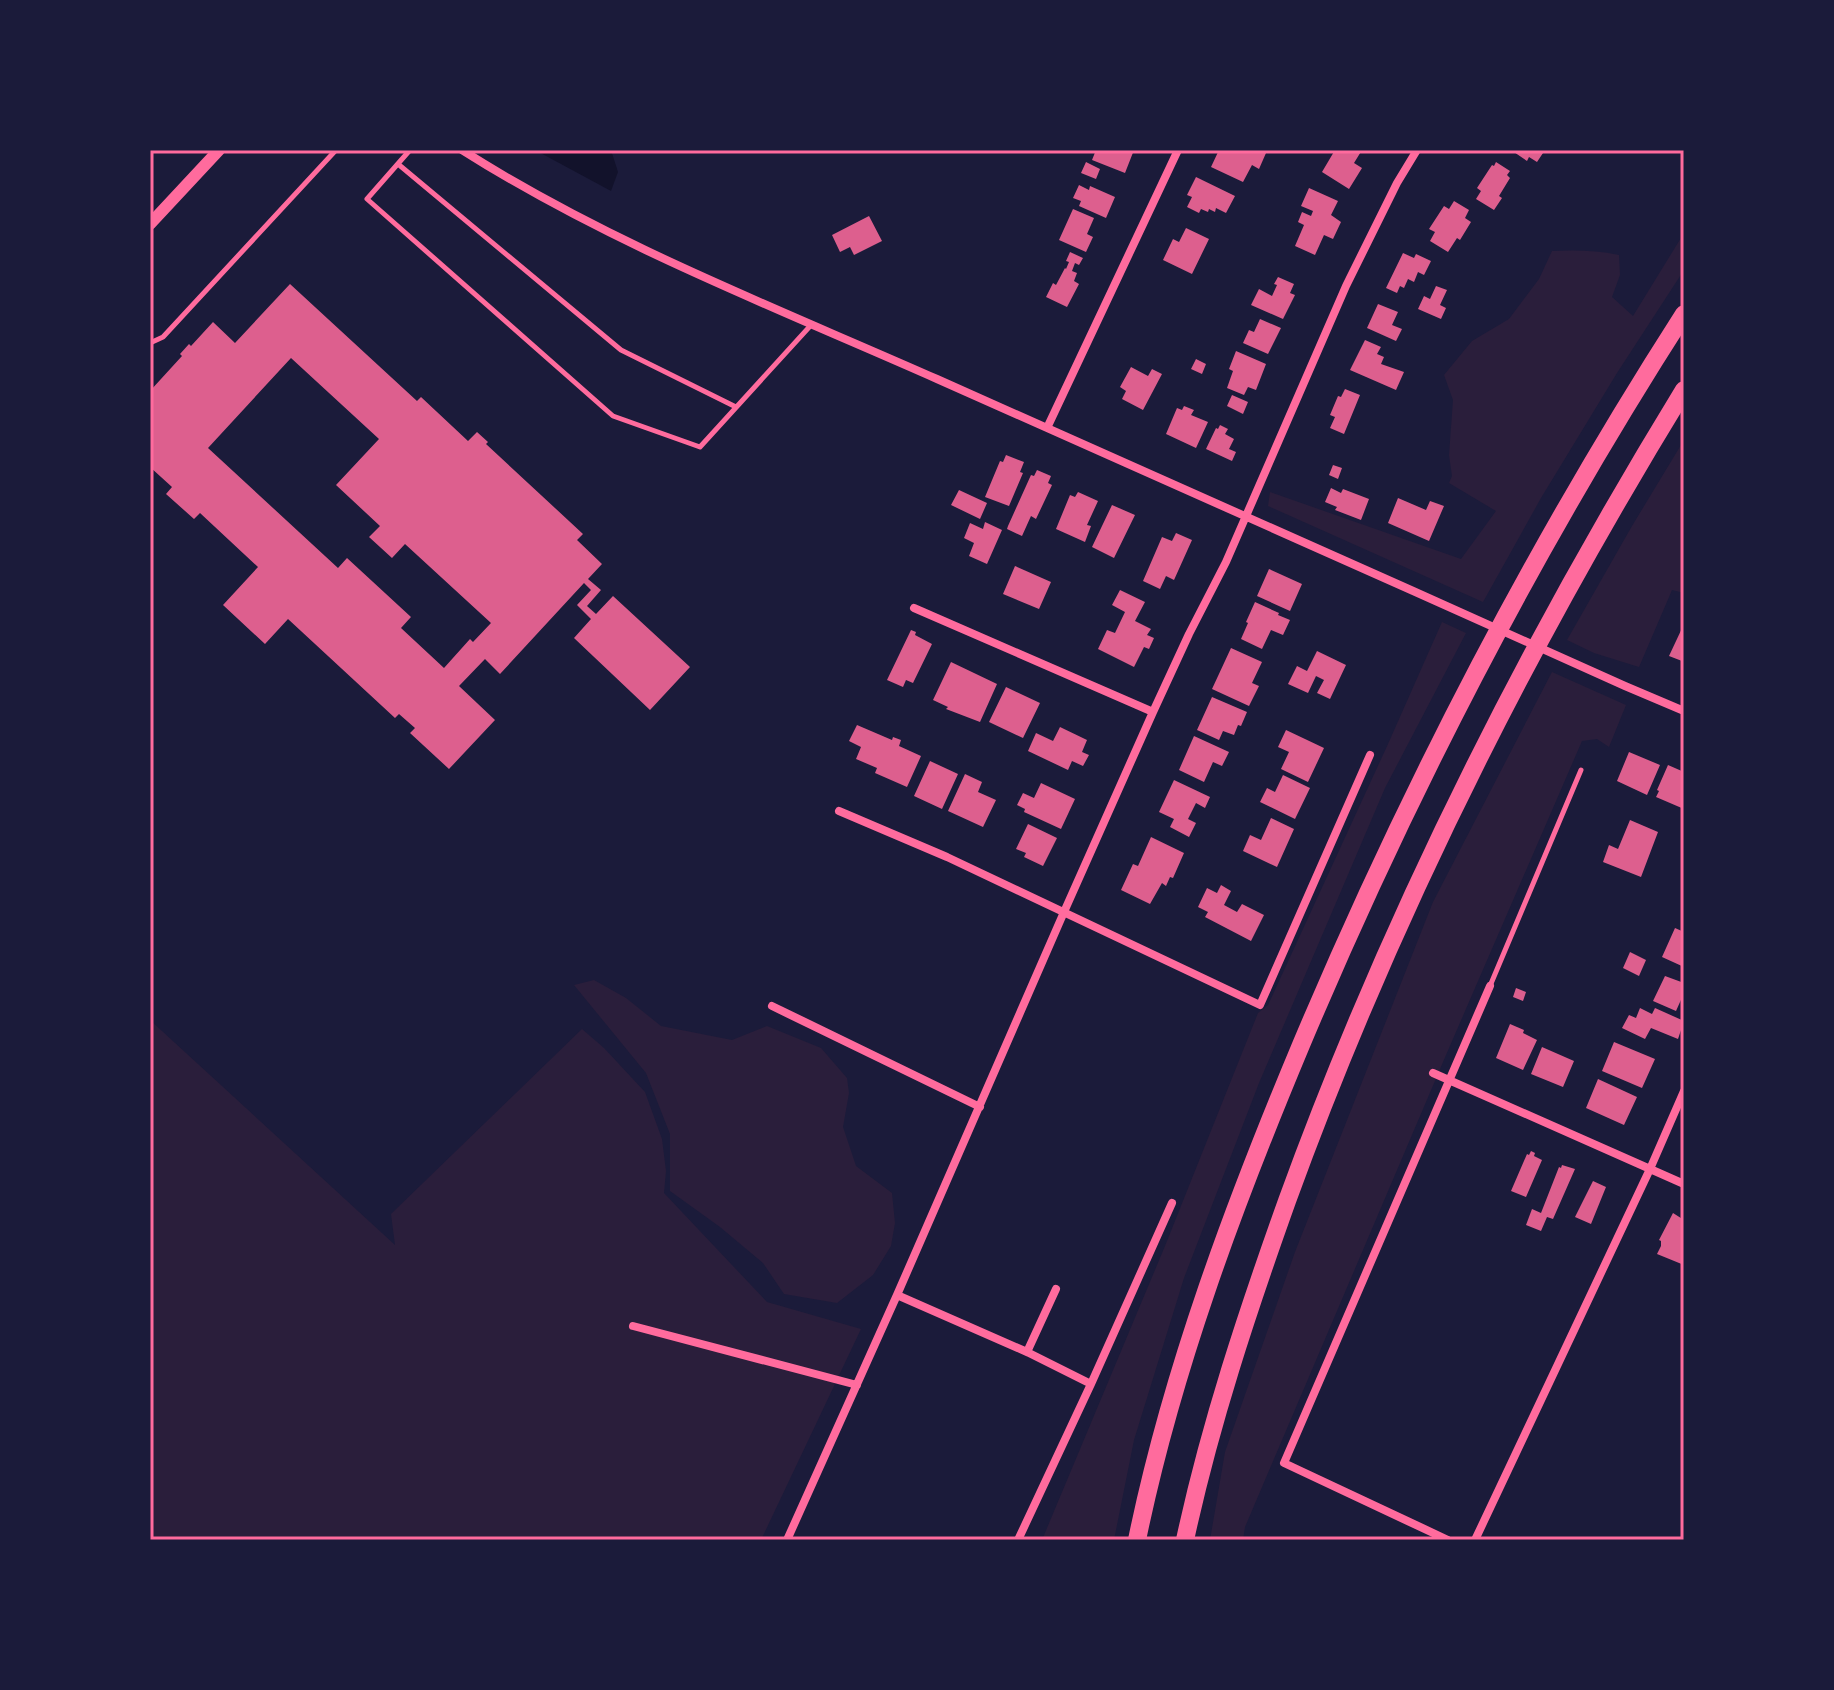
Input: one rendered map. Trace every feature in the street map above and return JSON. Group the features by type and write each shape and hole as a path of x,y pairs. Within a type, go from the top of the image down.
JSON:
{"highway":[{"path":"1137,1540 1170,1406 1213,1276 1279,1100 1363,901 1451,718 1513,600 1615,423 1684,314"},
{"path":"1185,1540 1210,1435 1251,1304 1321,1113 1378,974 1456,802 1512,693 1589,549 1684,390"}],"street":[{"path":"150,224 219,150"},
{"path":"462,150 503,176 647,251 1684,711"},
{"path":"1047,428 1178,150"},
{"path":"787,1540 1153,712 1226,562 1346,286 1397,183 1417,150"},
{"path":"914,608 1153,712"},
{"path":"839,811 947,857 1260,1005 1370,755"},
{"path":"1448,1540 1284,1463 1490,986"},
{"path":"772,1006 980,1107"},
{"path":"1433,1073 1684,1184"},
{"path":"1475,1540 1684,1091"},
{"path":"1018,1540 1172,1203"},
{"path":"1027,1352 1056,1289"},
{"path":"897,1295 1091,1384"},
{"path":"633,1326 857,1385"}],"lane":[{"path":"150,343 163,337 336,150"},
{"path":"410,150 367,199 613,416 700,447 812,324"},
{"path":"398,164 621,350 736,407"},
{"path":"1490,986 1581,770"}],"shaded area":[{"path":"535,150 611,150 618,172 611,191"},
{"path":"1684,233 1684,270 1541,498 1483,602 1268,506 1270,492 1461,559 1496,511 1449,483 1452,476 1449,455 1453,400 1444,375 1472,341 1509,319 1539,279 1552,251 1619,255 1620,275 1612,297 1633,316"},
{"path":"1684,440 1684,593 1672,590 1639,667 1594,653 1567,640 1632,526"},
{"path":"1442,622 1466,633 1385,788 1259,1083 1184,1278 1134,1440 1114,1540 1042,1540 1258,1013 1268,1005"},
{"path":"1552,672 1626,705 1609,747 1597,739 1582,741 1245,1527 1243,1540 1210,1540 1225,1452 1295,1252 1433,902"},
{"path":"594,980 626,998 661,1026 732,1040 767,1026 821,1048 847,1078 849,1093 843,1127 856,1166 892,1193 895,1223 891,1246 873,1275 837,1303 784,1294 763,1263 670,1191 670,1134 646,1073 574,985"},
{"path":"150,1020 395,1245 391,1214 582,1029 645,1092 662,1139 666,1171 664,1193 767,1302 861,1329 761,1540 150,1540"}],"building":[{"path":"1096,150 1134,150 1125,173 1092,160"},
{"path":"1219,150 1259,150 1266,153 1259,169 1252,165 1243,182 1211,167"},
{"path":"1335,150 1362,150 1354,163 1362,168 1349,189 1322,172"},
{"path":"1511,150 1545,150 1537,162 1529,157 1527,161"},
{"path":"1086,162 1100,169 1096,179 1081,173"},
{"path":"1496,162 1510,171 1507,175 1510,178 1494,210 1476,199 1481,191 1477,188"},
{"path":"1196,177 1235,196 1226,213 1216,208 1215,212 1201,209 1199,213 1187,207 1192,197 1187,195"},
{"path":"1079,185 1089,190 1090,186 1115,197 1106,218 1079,206 1081,201 1073,198"},
{"path":"1309,188 1338,201 1331,215 1341,222 1333,239 1324,235 1315,255 1295,246 1304,225 1298,222 1302,212 1311,216 1313,211 1301,206"},
{"path":"1454,201 1469,210 1465,218 1471,222 1448,252 1430,241 1435,232 1429,229 1444,206 1449,209"},
{"path":"1073,209 1094,218 1087,234 1093,237 1086,252 1059,240"},
{"path":"869,216 882,241 854,255 850,247 840,252 832,235"},
{"path":"1186,228 1209,239 1192,274 1163,260 1173,239 1179,242"},
{"path":"1070,252 1083,258 1079,265 1075,263 1072,271 1077,273 1074,281 1079,284 1067,307 1046,297 1053,283 1056,285 1066,269"},
{"path":"1403,253 1414,258 1416,254 1431,261 1424,275 1418,272 1414,282 1408,279 1404,288 1400,286 1397,293 1386,288"},
{"path":"1278,277 1294,284 1290,293 1295,295 1283,319 1251,305 1259,289 1272,296"},
{"path":"290,284 417,401 421,397 468,441 477,432 488,442 486,444 583,534 577,540 602,564 588,579 601,590 587,606 596,614 613,596 690,667 650,710 574,638 591,619 577,605 591,590 584,583 500,674 485,659 459,686 495,720 449,769 410,733 415,728 399,714 395,718 288,619 265,644 223,605 258,567 200,513 194,519 166,494 172,487 150,467 150,391 189,344 191,346 213,322 235,343","holes":["291,358 379,439 336,485 380,526 369,537 392,558 405,544 491,623 473,642 470,639 444,668 401,628 411,617 347,558 338,568 208,448"]},
{"path":"1436,286 1447,290 1440,305 1446,308 1441,319 1418,309 1424,296 1430,299"},
{"path":"1378,304 1398,312 1392,325 1402,329 1396,341 1367,328"},
{"path":"1260,319 1281,328 1268,354 1243,343 1249,330 1254,332"},
{"path":"1365,340 1381,347 1377,354 1384,357 1381,364 1404,372 1396,390 1350,370"},
{"path":"1236,351 1266,364 1256,390 1248,387 1244,395 1227,388 1233,371 1229,369"},
{"path":"1196,359 1206,364 1202,374 1191,369"},
{"path":"1131,367 1148,376 1152,369 1162,374 1143,410 1122,399 1126,391 1120,387"},
{"path":"1345,389 1360,395 1344,434 1330,428 1335,417 1330,415 1338,396 1341,397"},
{"path":"1232,395 1248,402 1243,414 1227,406"},
{"path":"1184,406 1194,410 1191,415 1208,422 1196,448 1166,434 1177,408 1182,410"},
{"path":"1220,425 1228,429 1225,434 1234,439 1229,449 1236,452 1232,461 1206,449"},
{"path":"1006,455 1024,462 1020,472 1023,473 1009,506 985,497 1000,461 1003,462"},
{"path":"1333,465 1342,468 1338,479 1329,475"},
{"path":"1037,470 1051,476 1048,483 1052,485 1036,519 1031,516 1022,536 1007,529 1031,475 1034,476"},
{"path":"1331,488 1369,499 1361,520 1335,510 1337,507 1325,502"},
{"path":"959,490 987,503 980,519 951,505"},
{"path":"1078,492 1098,501 1087,525 1091,526 1085,542 1056,529 1070,495 1075,497"},
{"path":"1398,498 1426,510 1430,501 1444,506 1429,541 1388,523"},
{"path":"1112,505 1135,515 1114,558 1092,547"},
{"path":"985,522 1002,530 987,564 969,556 974,543 964,538 970,523 983,529"},
{"path":"1176,533 1192,540 1174,580 1166,576 1160,589 1143,581 1162,537 1172,541"},
{"path":"1015,566 1051,582 1039,609 1003,594"},
{"path":"1269,569 1302,584 1290,611 1257,596"},
{"path":"1120,590 1145,602 1135,621 1151,629 1147,635 1154,638 1149,649 1144,647 1134,667 1098,649 1107,630 1115,633 1125,612 1112,605"},
{"path":"1255,602 1290,620 1283,635 1271,630 1262,649 1241,639"},
{"path":"1684,624 1684,665 1682,661 1669,656"},
{"path":"911,630 932,644 913,683 906,680 903,687 887,680"},
{"path":"1231,648 1262,662 1252,683 1259,686 1249,706 1212,689"},
{"path":"1317,651 1346,665 1330,699 1317,693 1324,680 1316,676 1308,693 1288,684 1297,666 1307,671"},
{"path":"951,662 997,684 980,722 946,709 948,707 933,700"},
{"path":"1006,687 1040,703 1023,738 989,722"},
{"path":"1212,697 1247,712 1234,735 1223,731 1219,740 1197,730"},
{"path":"857,725 892,740 893,737 901,740 899,746 921,756 907,787 875,773 877,768 856,759 861,747 849,741"},
{"path":"1060,727 1087,740 1082,752 1089,755 1083,766 1072,761 1068,770 1028,751 1036,733 1053,741"},
{"path":"1286,730 1324,748 1308,782 1281,769 1289,752 1278,747"},
{"path":"1194,736 1229,752 1222,766 1213,762 1204,782 1179,770"},
{"path":"1629,752 1660,765 1647,795 1617,781"},
{"path":"930,761 958,774 942,809 914,796"},
{"path":"1668,765 1684,772 1684,809 1656,797"},
{"path":"965,774 982,782 978,792 996,800 983,827 948,811"},
{"path":"1283,775 1310,788 1295,819 1260,802 1267,788 1275,792"},
{"path":"1174,780 1210,797 1205,808 1196,803 1188,819 1196,823 1189,837 1170,827 1174,819 1159,812"},
{"path":"1041,783 1075,799 1061,829 1024,812 1025,809 1017,805 1023,793 1034,798"},
{"path":"1271,818 1294,829 1277,867 1243,851 1250,835 1261,840"},
{"path":"1630,820 1658,832 1641,877 1603,862 1609,845 1618,849"},
{"path":"1028,824 1057,838 1043,866 1024,857 1026,853 1016,849"},
{"path":"1151,837 1184,853 1173,878 1170,877 1166,886 1162,883 1150,904 1121,890 1133,864 1138,866"},
{"path":"1221,885 1231,891 1224,905 1237,912 1242,904 1264,915 1251,941 1205,917 1208,912 1198,907 1207,888 1217,893"},
{"path":"1675,928 1684,932 1684,967 1662,957"},
{"path":"1630,952 1646,960 1639,976 1623,968"},
{"path":"1665,976 1684,983 1684,993 1676,1011 1653,1001"},
{"path":"1516,988 1526,992 1523,1001 1513,997"},
{"path":"1640,1008 1652,1014 1655,1008 1684,1021 1678,1039 1651,1028 1645,1039 1622,1028 1629,1015 1636,1018"},
{"path":"1510,1024 1537,1040 1523,1070 1496,1058"},
{"path":"1614,1042 1655,1059 1642,1088 1602,1071"},
{"path":"1542,1047 1574,1061 1563,1087 1531,1074"},
{"path":"1598,1079 1637,1097 1624,1125 1586,1108"},
{"path":"1531,1151 1542,1160 1526,1197 1511,1191"},
{"path":"1562,1165 1575,1169 1553,1219 1547,1217 1541,1231 1526,1225 1532,1209 1541,1213"},
{"path":"1593,1181 1606,1187 1591,1224 1575,1217"},
{"path":"1673,1213 1684,1220 1684,1265 1657,1254 1661,1246 1659,1240"}]}
